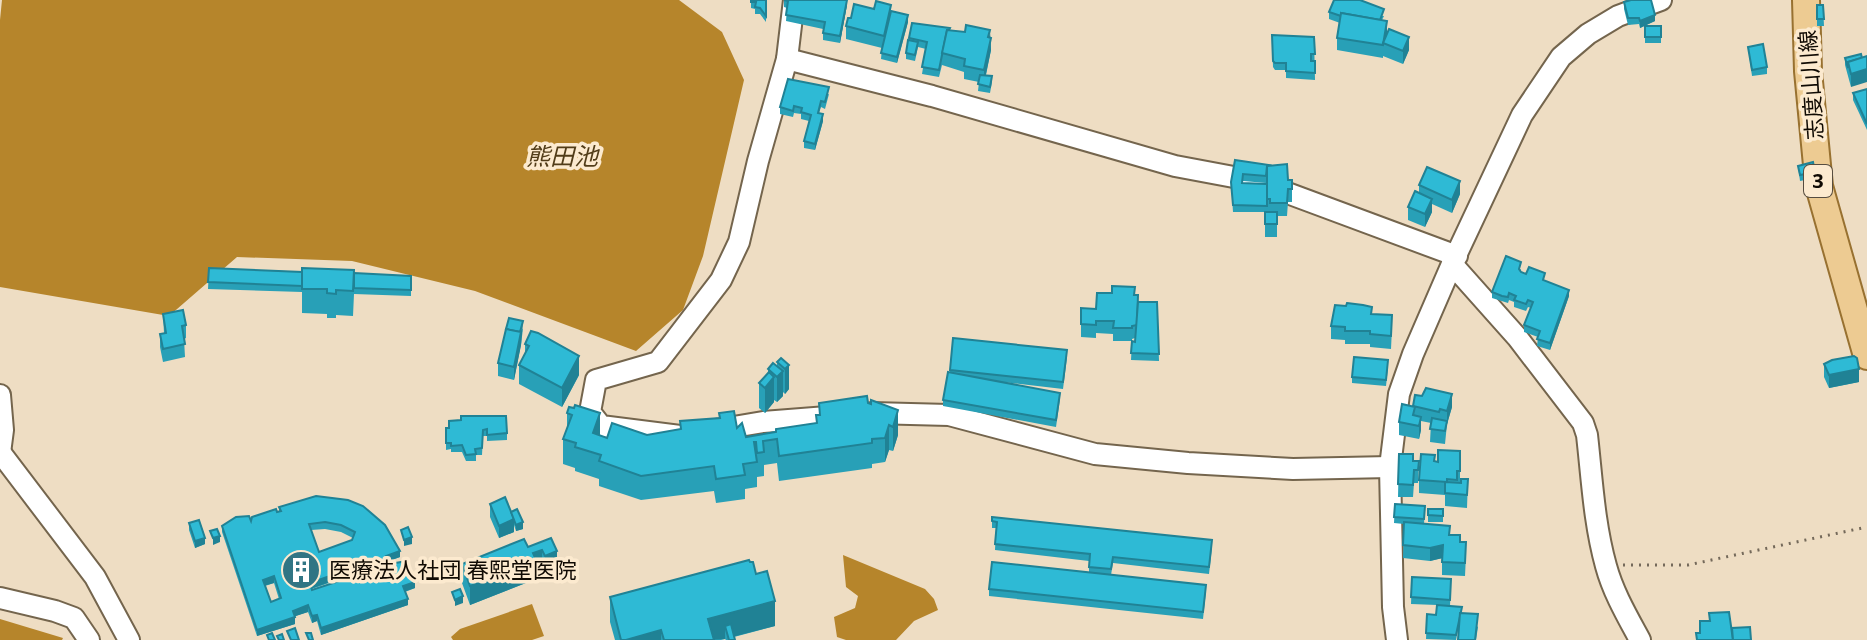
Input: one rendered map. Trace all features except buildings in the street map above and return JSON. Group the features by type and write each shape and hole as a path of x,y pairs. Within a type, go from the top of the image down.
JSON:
{"main road":[{"name":"志度山川線","path":"1806,0 1808,71 1819,186 1867,356"}],"street":[{"path":"794,0 787,59 739,242 721,280 658,362 596,380 590,412 601,426 680,436 763,422 887,411 949,415 1095,454 1293,469 1390,467"},
{"path":"1397,640 1393,607 1390,467 1399,394 1454,260 1522,115 1561,57 1588,34 1618,16 1661,0"},
{"path":"787,59 932,96 1175,166 1255,181 1454,260 1583,423 1606,567 1620,603 1640,640"},
{"path":"0,395 3,430 0,452 95,577 129,640"},
{"path":"0,598 74,618 89,640"}],"path":[{"path":"1606,567 1688,565 1867,527"}],"water":[{"name":"熊田池","path":"2,0 679,0 722,32 744,80 703,256 683,310 636,351 475,291 352,261 237,257 169,316 0,287"},
{"path":"843,555 925,589 938,610 914,621 896,640 846,640 837,637 834,617 855,608 858,596 846,587"},
{"path":"532,604 544,636 532,640 453,640 451,637 460,629"},
{"path":"0,619 63,638 0,640"}],"place":[{"name":"医療法人社団 春熙堂医院","path":"301,570"}]}
